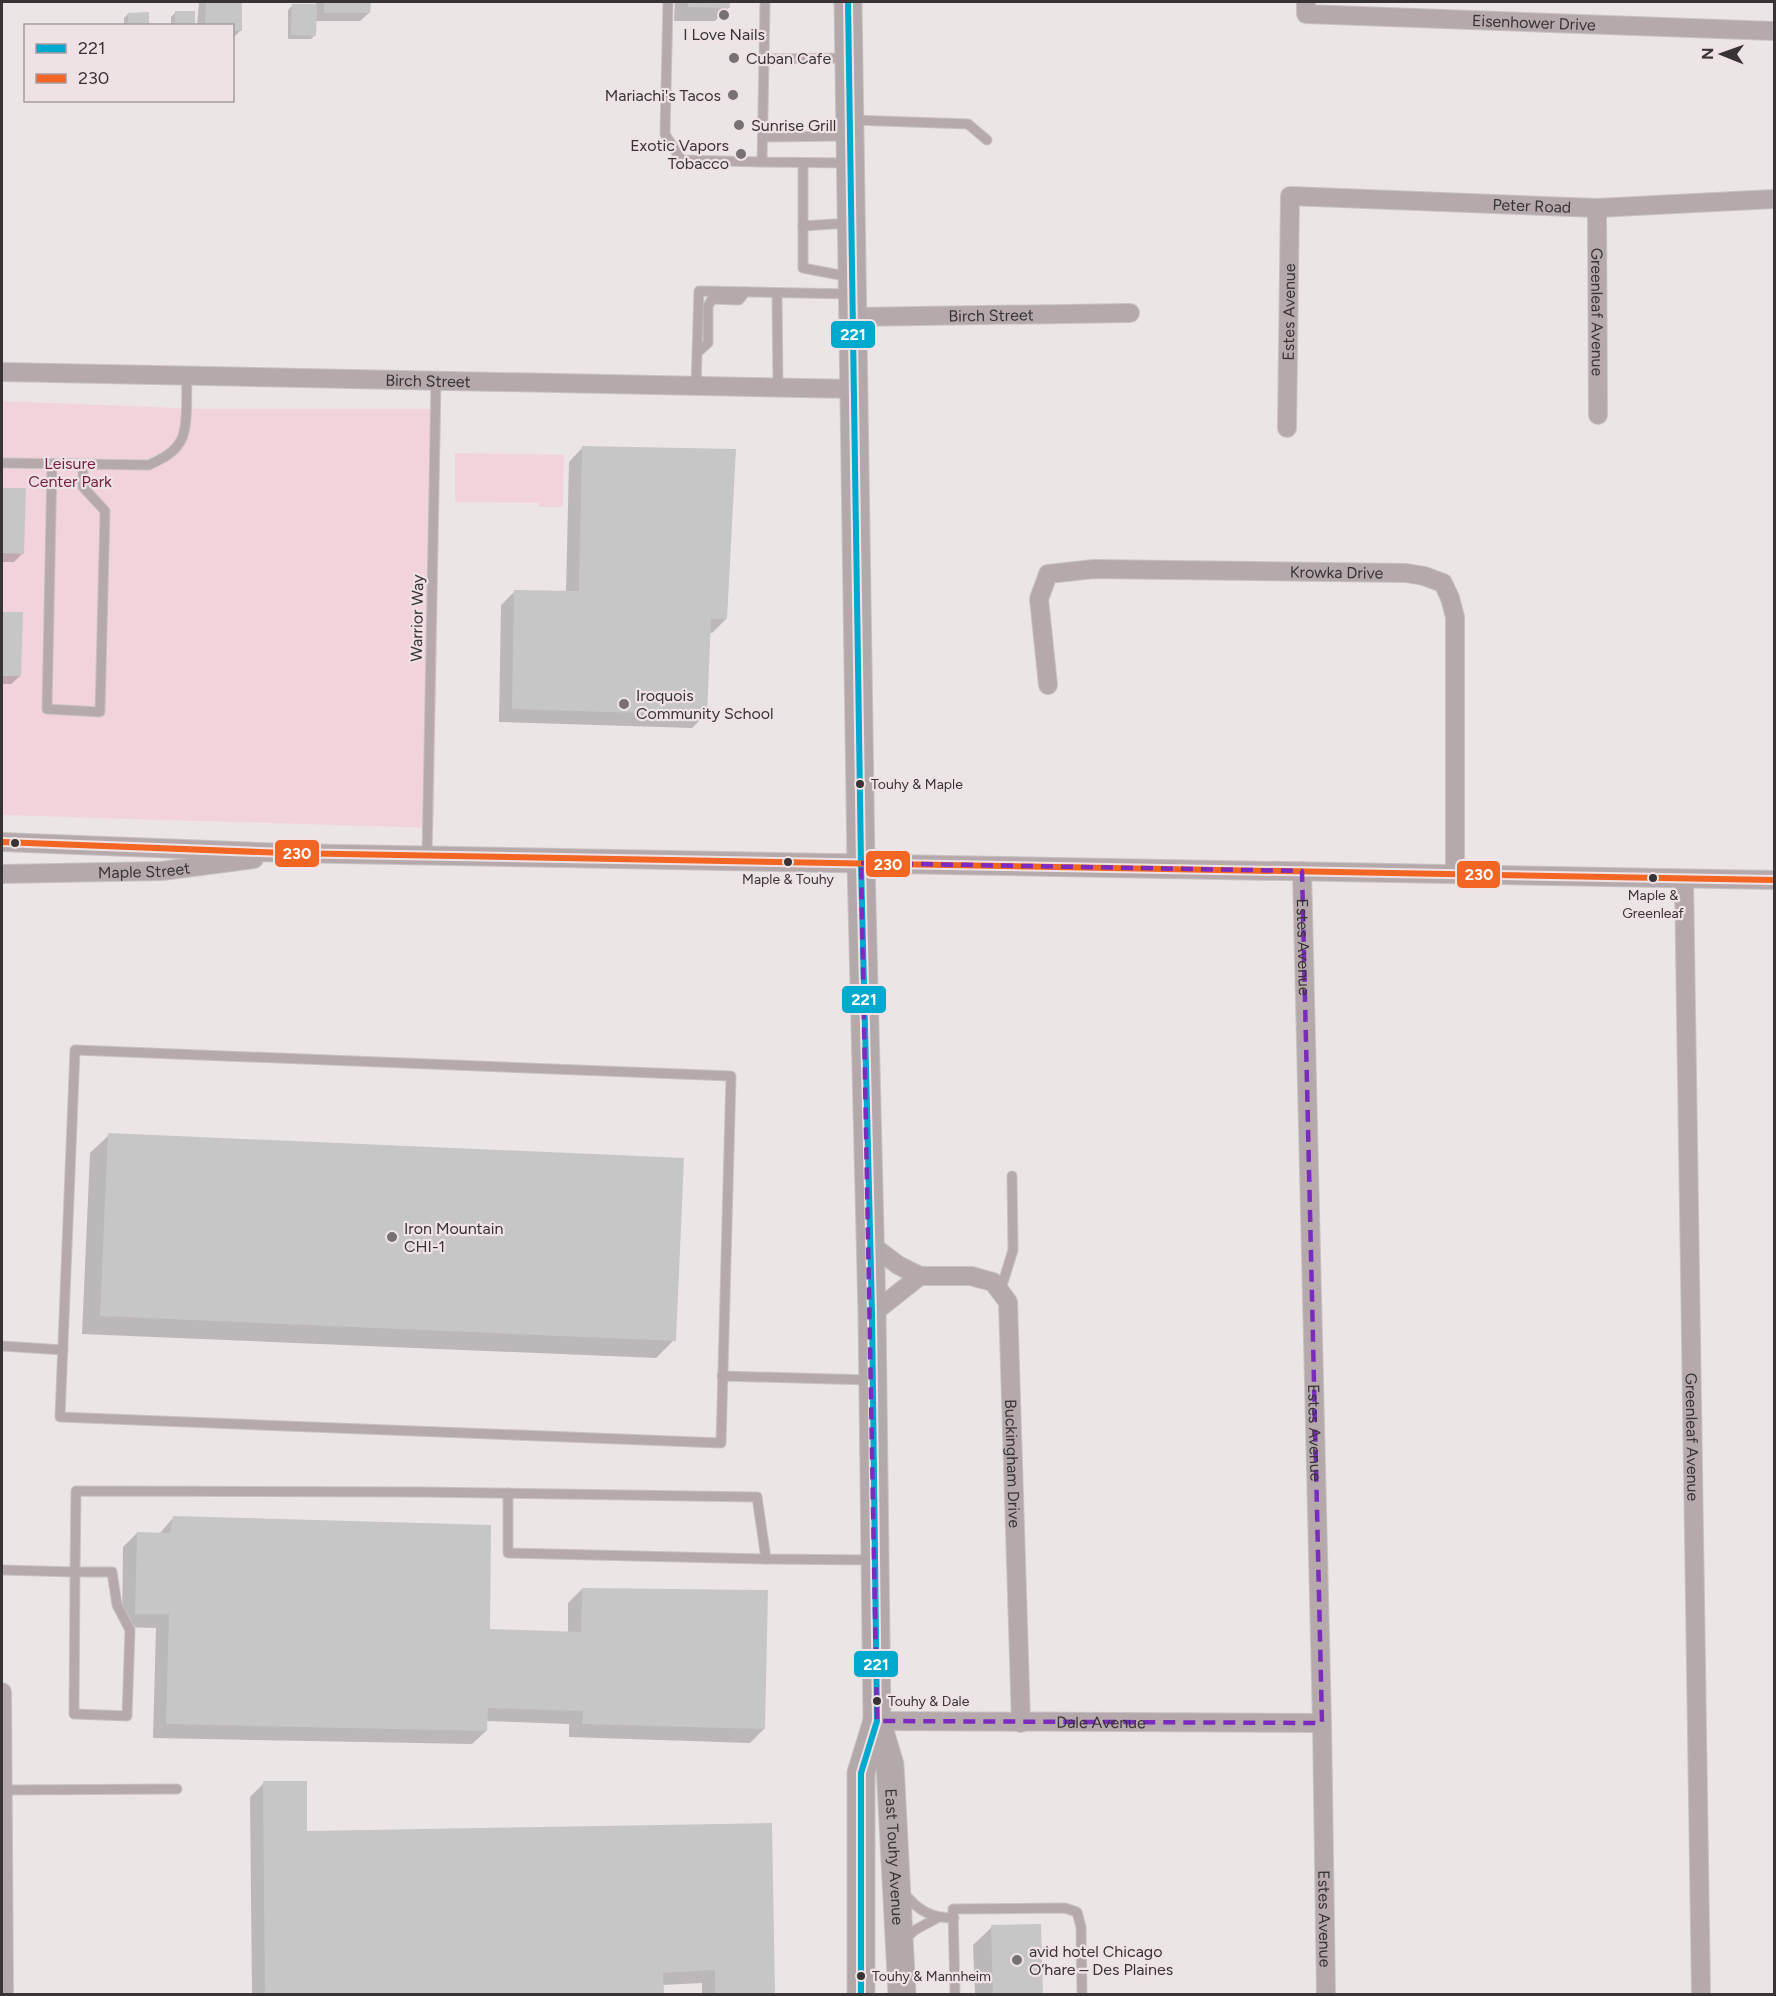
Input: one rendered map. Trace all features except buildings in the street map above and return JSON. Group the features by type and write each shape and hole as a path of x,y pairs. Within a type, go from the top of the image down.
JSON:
{"main road":[{"name":"East Touhy Avenue","path":"848,2 861,863 872,1314 877,1720 890,1765 902,1995"},
{"name":"East Touhy Avenue","path":"861,1995 861,1773 877,1720"}],"street":[{"name":"Eisenhower Drive","path":"1306,2 1306,14 1774,32"},
{"name":"Peter Road","path":"1290,196 1597,208 1774,199"},
{"name":"Estes Avenue","path":"1287,428 1290,196"},
{"name":"Greenleaf Avenue","path":"1597,208 1598,415"},
{"name":"Birch Street","path":"853,296 1130,313"},
{"name":"Birch Street","path":"2,372 854,389"},
{"name":"Krowka Drive","path":"1048,685 1039,600 1048,574 1094,569 1406,573 1424,576 1443,584 1455,617 1455,874"},
{"name":"Maple Street","path":"2,842 285,853 1774,880"},
{"name":"Maple Street","path":"2,874 162,871 236,863 285,853"},
{"name":"Estes Avenue","path":"1302,871 1322,1722 1326,1995"},
{"name":"Greenleaf Avenue","path":"1684,879 1701,1995"},
{"path":"870,1244 898,1265 920,1276 971,1276 993,1282 1000,1292"},
{"path":"872,1314 920,1276"},
{"name":"Buckingham Drive","path":"1000,1292 1008,1302 1021,1723"},
{"path":"2,1692 3,1986"},
{"name":"Dale Avenue","path":"877,1720 1021,1723 1322,1722"}],"lane":[{"path":"668,2 665,134 681,160 850,163"},
{"path":"762,162 765,2"},
{"path":"764,59 849,58"},
{"path":"763,137 850,128 969,124 987,140"},
{"path":"803,163 803,268 853,296"},
{"path":"803,226 851,222"},
{"path":"696,386 699,291 853,296"},
{"path":"698,352 708,343 708,306 712,299 739,300 745,292"},
{"path":"777,293 778,387"},
{"path":"2,463 149,465 168,455 181,441 187,375"},
{"name":"Warrior Way","path":"427,856 436,380"},
{"path":"52,464 47,709 100,712 105,511 83,488 83,464"},
{"path":"75,1050 731,1076 721,1443 60,1416 63,1350 75,1050"},
{"path":"1000,1292 1013,1250 1012,1176"},
{"path":"2,1346 63,1350"},
{"path":"723,1376 873,1380"},
{"path":"2,1570 75,1572 112,1572 117,1605 130,1630 127,1716 74,1714 75,1572 76,1491 508,1493 757,1497 766,1559"},
{"path":"508,1493 508,1553 875,1560"},
{"path":"3,1790 177,1789"},
{"path":"897,1884 911,1902 938,1918"},
{"path":"955,1995 954,1908 1065,1908 1077,1912 1081,1927 1082,1995"},
{"path":"900,1950 906,1936 915,1929 938,1918 954,1918"}],"highlighted area":[{"path":"861,863 1302,871 1322,1723 877,1721"}],"green space":[{"name":"Leisure Center Park","path":"2,401 203,409 441,409 434,828 2,815"},
{"path":"455,453 564,455 563,507 539,507 539,503 455,502"}],"transit line":[{"name":"221","path":"848,2 861,863 872,1314 877,1721 861,1773 861,1994"},
{"name":"230","path":"2,842 285,853 1774,880"}],"place":[{"name":"I Love Nails","path":"724,15"},
{"name":"Cuban Cafe","path":"734,58"},
{"name":"Mariachi's Tacos","path":"733,95"},
{"name":"Sunrise Grill","path":"739,125"},
{"name":"Exotic Vapors Tobacco","path":"741,154"},
{"name":"Iroquois Community School","path":"624,704"},
{"name":"Touhy & Maple","path":"860,784"},
{"name":"Maple & Touhy","path":"788,862"},
{"name":"Maple & Greenleaf","path":"1653,878"},
{"name":"Iron Mountain CHI-1","path":"392,1237"},
{"name":"Touhy & Dale","path":"877,1701"},
{"name":"avid hotel Chicago O’hare – Des Plaines","path":"1017,1960"},
{"name":"Touhy & Mannheim","path":"861,1976"}]}
